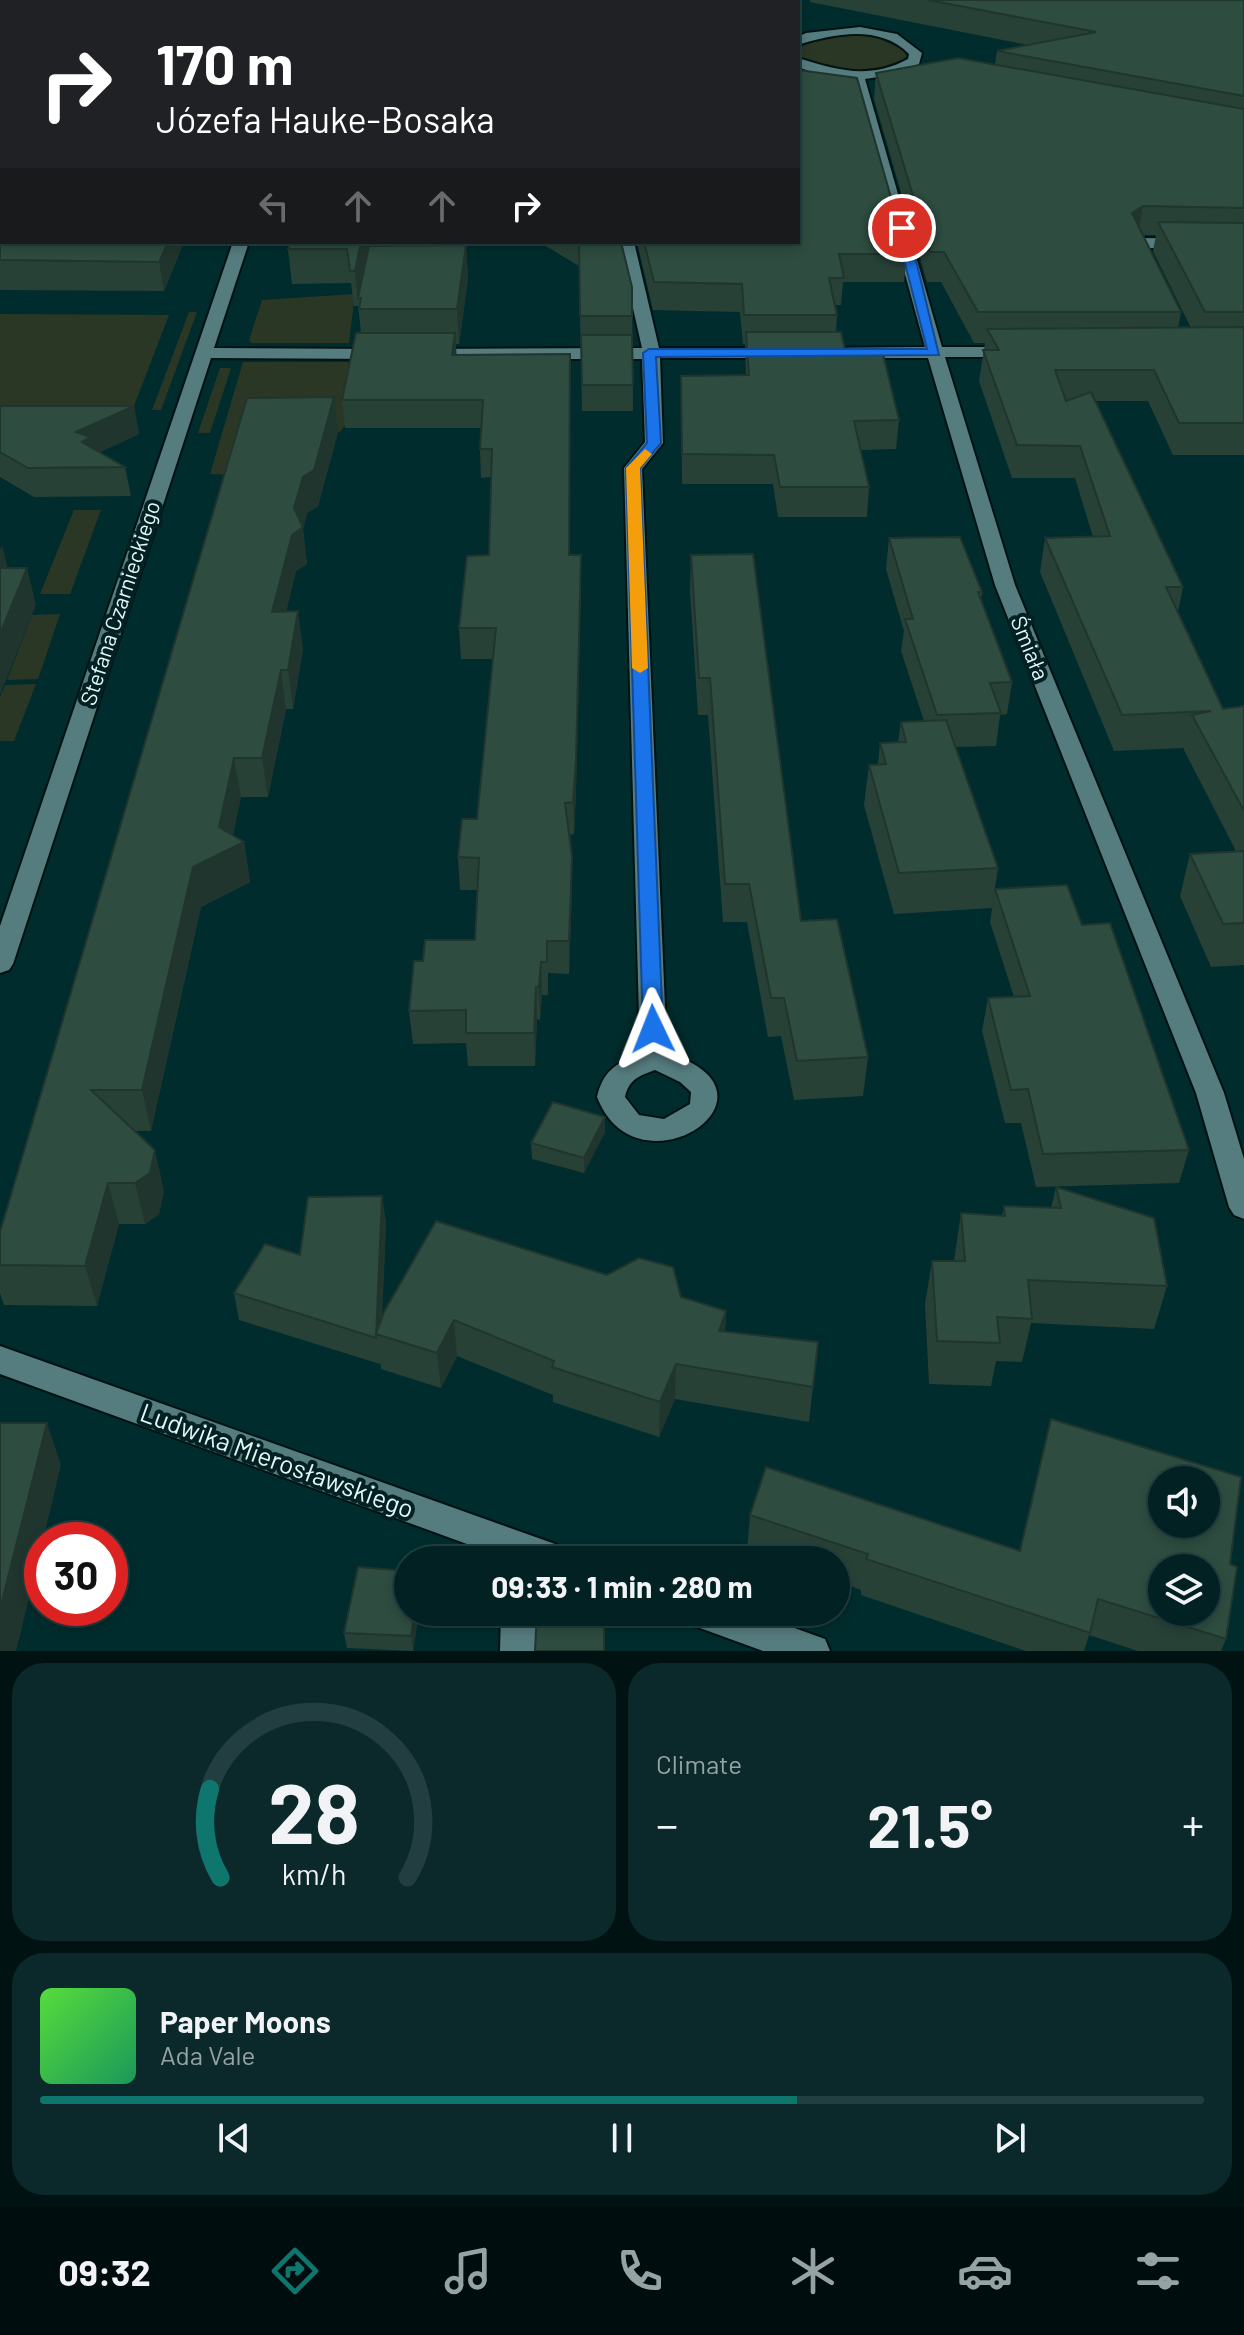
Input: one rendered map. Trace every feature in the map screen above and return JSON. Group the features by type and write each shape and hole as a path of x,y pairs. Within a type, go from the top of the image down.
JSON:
{"street":[{"path":"800,41 839,32 881,35 911,46 916,53 914,61 904,67"},
{"path":"800,65 857,75 904,67 927,70"},
{"name":"Śmiała","path":"857,75 934,353 1005,585 1210,1093 1244,1207"},
{"path":"1159,286 1138,243 1244,244"},
{"name":"Stefana Czarnieckiego","path":"0,964 240,244"},
{"path":"626,244 630,276 645,311 654,443 633,468 654,1060"},
{"path":"203,353 1025,352"},
{"name":"Ludwika Mierosławskiego","path":"0,1360 500,1546"},
{"path":"518,1651 519,1626"},
{"path":"741,1626 812,1651"}],"green space":[{"path":"843,34 876,37 905,51 906,57 896,65 869,72 838,70 800,57 800,48 811,39"},
{"path":"355,294 349,343 252,343 249,340 262,300"},
{"path":"189,312 197,312 161,410 152,410"},
{"path":"0,314 169,315 132,411 0,434"},
{"path":"243,362 358,362 346,424 340,432 250,433 239,475 210,474"},
{"path":"220,368 231,368 210,433 198,433"},
{"path":"74,510 101,510 70,594 40,594"},
{"path":"60,614 38,679 7,680 32,615"},
{"path":"36,684 14,741 0,741 0,697 5,685"}],"building":[{"path":"928,0 1244,0 1244,96 997,51 1096,32"},
{"path":"958,58 1244,109 1244,208 1143,206 1132,213 1181,312 978,312 944,252 930,252 876,73"},
{"path":"800,70 857,78 907,254 839,254 844,278 829,278 837,315 744,315 742,284 654,282 644,244 800,244"},
{"path":"1158,222 1244,223 1244,312 1205,312"},
{"path":"0,244 167,244 159,262 0,260"},
{"path":"290,244 361,244 355,271 350,271 347,249 288,249"},
{"path":"579,244 621,244 632,287 632,316 580,316"},
{"path":"466,245 457,309 359,309 361,298 358,298 369,246"},
{"path":"1244,327 1244,423 1179,423 1154,370 1055,370 1066,401 1091,392 1183,587 1166,587 1223,709 1244,706 1244,811 1192,715 1211,711 1122,715 1045,538 1110,536 1080,446 1017,445 983,350 999,350 987,329"},
{"path":"746,332 841,332 846,354 883,354 899,420 854,421 869,487 780,487 774,455 682,454 681,376 749,375"},
{"path":"356,333 455,333 452,355 570,354 569,555 581,555 576,761 573,802 565,803 572,856 569,941 547,941 547,962 541,962 539,987 536,987 534,1033 466,1033 466,1010 409,1011 414,961 423,961 425,940 475,940 479,858 458,857 462,819 477,819 496,628 459,628 467,556 489,555 492,449 480,449 483,400 342,400"},
{"path":"581,335 632,335 633,385 582,385"},
{"path":"334,397 314,470 303,477 294,508 303,527 292,535 272,612 298,611 288,670 281,670 262,758 234,758 219,827 244,842 193,867 142,1090 91,1090 155,1150 150,1173 135,1183 108,1183 85,1266 0,1265 0,1232 247,398"},
{"path":"0,406 134,406 76,432 90,437 82,442 125,467 28,468 0,452"},
{"path":"960,537 1012,682 990,683 1001,713 937,715 905,619 913,619 889,538"},
{"path":"753,554 801,921 837,919 868,1057 797,1061 784,998 771,998 749,884 725,884 710,678 699,678 691,555"},
{"path":"0,568 27,568 0,634"},
{"path":"946,720 998,868 899,873 869,765 886,764 880,743 906,742 901,722"},
{"path":"1244,851 1244,923 1223,924 1190,854"},
{"path":"1067,885 1082,925 1110,923 1189,1150 1043,1154 1028,1089 1011,1090 988,998 1030,996 995,889"},
{"path":"553,1102 605,1117 584,1158 531,1143"},
{"path":"1056,1187 1154,1218 1167,1286 1028,1280 1032,1319 997,1317 1000,1343 937,1341 932,1261 965,1261 961,1213 1005,1216 1004,1206 1061,1208"},
{"path":"382,1196 376,1338 234,1293 265,1244 300,1255 308,1197"},
{"path":"436,1221 607,1275 639,1258 673,1267 681,1297 726,1311 719,1331 818,1342 813,1387 676,1364 660,1402 552,1367 554,1361 454,1320 437,1353 376,1334 384,1312"},
{"path":"1051,1419 1205,1466 1148,1466 1148,1538 1220,1538 1220,1471 1241,1477 1230,1564 1237,1567 1226,1639 1184,1626 1220,1626 1220,1554 1148,1554 1148,1615 1098,1599 1090,1633 866,1559 868,1554 850,1546 750,1515 766,1467 1020,1551"},
{"path":"0,1423 47,1423 0,1609"},
{"path":"358,1567 394,1570 394,1626 413,1626 411,1636 344,1633"},
{"path":"536,1626 604,1626 604,1651 535,1651"}],"slow traffic":[{"path":"640,668 633,468 645,454"}],"route":[{"path":"653,1029 633,468 654,443 649,353 934,353 934,343 902,228"}]}
